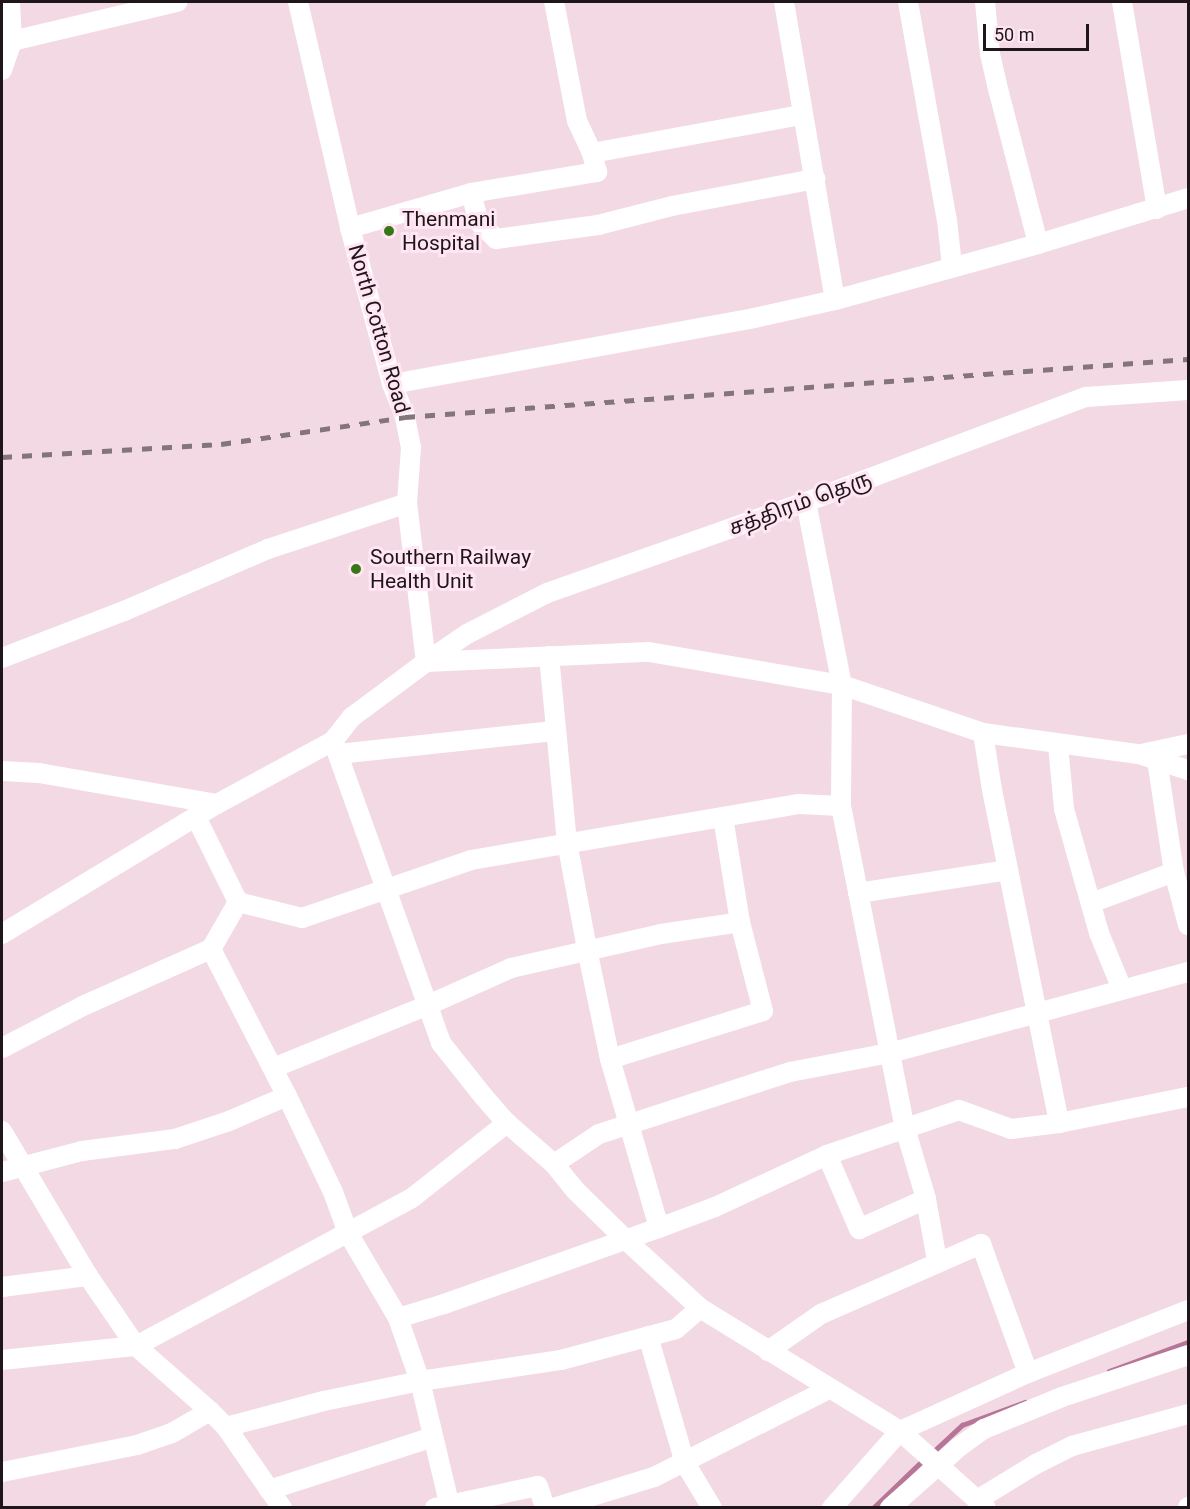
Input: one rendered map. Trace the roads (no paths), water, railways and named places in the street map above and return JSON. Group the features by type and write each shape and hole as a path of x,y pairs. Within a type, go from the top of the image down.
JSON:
{"street":[{"path":"2,70 12,41 10,2"},
{"path":"12,41 177,2"},
{"name":"North Cotton Road","path":"298,2 350,228 392,384 405,417 411,448 407,502 426,662"},
{"path":"350,228 471,193 597,172 592,153 577,121 554,2"},
{"path":"784,2 835,300"},
{"path":"908,2 947,220 952,266"},
{"path":"985,2 990,54 1038,244"},
{"path":"1122,2 1157,209"},
{"path":"592,153 802,115"},
{"path":"471,193 479,222 496,239 598,225 672,206 815,179"},
{"path":"392,384 754,318 835,300 1038,244 1188,198"},
{"name":"சத்திரம் தெரு","path":"336,748 352,717 426,662 467,634 547,593 806,502 1086,397 1188,390"},
{"path":"2,658 124,611 268,549 407,502"},
{"path":"806,502 842,685 842,806 905,1128 926,1199 937,1261"},
{"path":"426,662 649,652 842,685 984,733 1148,757 1188,770"},
{"path":"549,656 554,731 567,842 587,949 610,1059 659,1228"},
{"path":"2,934 217,804 336,748 554,731"},
{"path":"984,733 992,790 1059,1123"},
{"path":"1148,757 1188,744"},
{"path":"1058,745 1064,808 1099,933 1122,988"},
{"path":"336,748 441,1043 507,1123 554,1164 575,1190 700,1308 902,1433 982,1504 1036,1464 1072,1446 1188,1414"},
{"path":"1148,757 1188,925"},
{"path":"2,771 39,773 217,804"},
{"path":"196,817 238,902 302,918 471,860 799,804 842,806"},
{"path":"610,1059 763,1011 740,922 723,817"},
{"path":"858,893 1008,870"},
{"path":"1091,903 1174,872"},
{"path":"2,1048 85,1005 212,949 238,902"},
{"path":"273,1068 426,1006 511,968 661,934 740,922"},
{"path":"212,949 333,1192 348,1233 398,1318 420,1382 433,1437 442,1505 538,1486 545,1508"},
{"path":"554,1164 599,1134 790,1072 890,1053 1036,1011 1188,972"},
{"path":"2,1172 82,1151 175,1139 229,1121 287,1096"},
{"path":"398,1318 659,1228 714,1207 827,1155 959,1110 1011,1129 1059,1123 1188,1097"},
{"path":"2,1360 136,1346 412,1198 507,1123"},
{"path":"2,1131 88,1276 136,1346 226,1427 282,1508"},
{"path":"827,1155 859,1229 926,1199"},
{"path":"768,1351 821,1314 937,1261 981,1244 1028,1373"},
{"path":"2,1287 88,1276"},
{"path":"226,1427 324,1401 420,1382 561,1360 676,1329 700,1308"},
{"path":"832,1508 902,1433 1028,1373 1188,1310"},
{"path":"648,1336 685,1463 712,1508"},
{"path":"890,1508 935,1464 1008,1418 1188,1356"},
{"path":"553,1508 654,1477 829,1389"},
{"path":"2,1472 137,1445 172,1433 210,1411"},
{"path":"269,1490 433,1437"}],"waterway":[{"path":"1109,1371 1188,1342"},
{"path":"932,1453 962,1425 1025,1402"},
{"path":"873,1508 923,1460"}],"railway":[{"path":"2,457 221,444 405,417 1188,359"}],"place":[{"name":"Thenmani Hospital","path":"389,231"},
{"name":"Southern Railway Health Unit","path":"356,569"}]}
